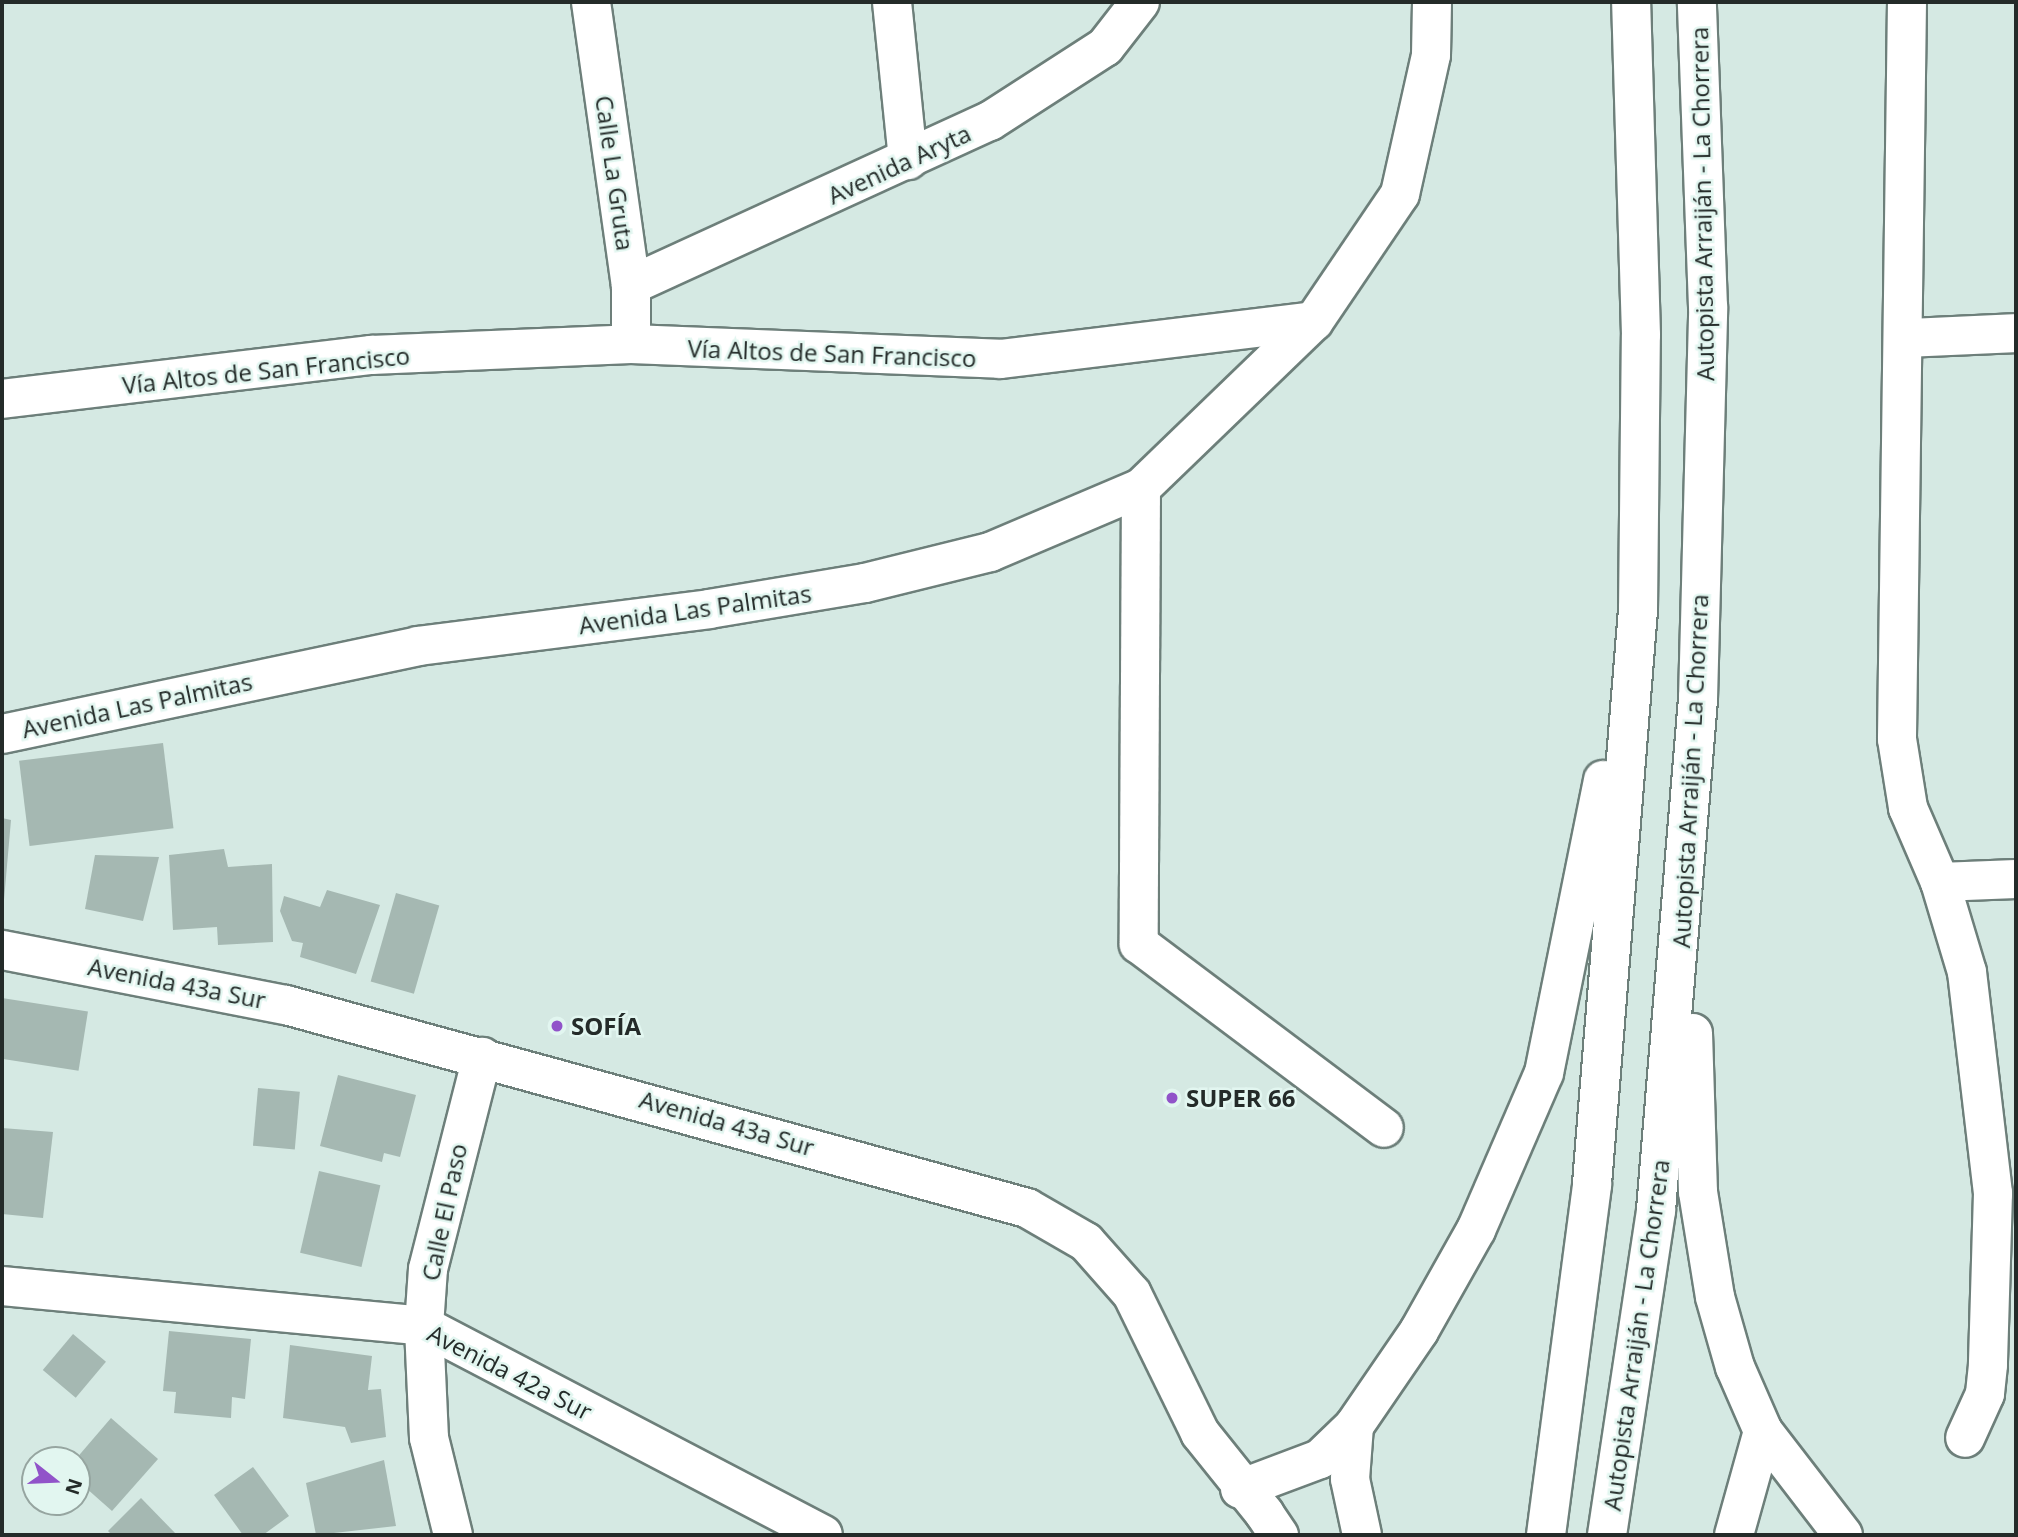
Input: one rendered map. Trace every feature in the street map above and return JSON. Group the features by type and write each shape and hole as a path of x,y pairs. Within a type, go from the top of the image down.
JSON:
{"main road":[{"name":"Calle La Gruta","path":"591,2 631,285 631,344"},
{"path":"892,2 908,160"},
{"name":"Avenida Aryta","path":"631,285 990,121 1105,47 1140,2"},
{"path":"1314,321 1400,194 1431,55 1432,2"},
{"path":"1548,1524 1592,1184 1638,610 1641,335 1631,2"},
{"name":"Autopista Arraiján - La Chorrera","path":"1608,1528 1656,1210 1687,874 1708,307 1697,2"},
{"path":"1907,2 1907,338 1897,739 1908,808 1940,882 1967,972 1993,1193 1987,1375 1965,1438"},
{"name":"Vía Altos de San Francisco","path":"2,399 371,355 631,344 1000,359 1314,321"},
{"name":"Avenida Las Palmitas","path":"2,734 418,646 865,583 990,552 1141,488 1314,321"},
{"path":"1907,338 2016,333"},
{"path":"1141,488 1139,944 1384,1128"},
{"path":"1261,1513 1354,1426 1419,1331 1476,1230 1544,1073 1638,610"},
{"path":"1687,874 1698,1192 1715,1297 1763,1431 1843,1535"},
{"path":"1940,882 2016,879"},
{"name":"Avenida 43a Sur","path":"2,950 286,1005 482,1056 1027,1208 1086,1242 1132,1294 1200,1433 1261,1513 1295,1535"},
{"name":"Calle El Paso","path":"453,1535 429,1438 424,1326 428,1269 482,1056"},
{"name":"Avenida 42a Sur","path":"2,1286 424,1326 823,1535"},
{"path":"1354,1426 1350,1479 1362,1535"},
{"path":"1734,1535 1763,1431"}],"building":[{"path":"163,743 173,828 30,846 19,761"},
{"path":"2,818 11,820 4,900 2,900"},
{"path":"224,849 228,867 272,864 273,942 218,945 217,927 173,930 169,855"},
{"path":"95,855 159,857 143,921 85,909"},
{"path":"327,890 380,905 356,974 300,957 303,943 292,941 280,911 284,896 320,907"},
{"path":"396,893 439,905 414,994 371,981"},
{"path":"2,998 88,1012 79,1071 2,1059"},
{"path":"338,1075 416,1095 400,1157 384,1153 382,1162 320,1146"},
{"path":"258,1088 300,1092 295,1149 253,1146"},
{"path":"2,1128 53,1132 43,1218 2,1214"},
{"path":"319,1171 380,1185 361,1267 300,1253"},
{"path":"169,1331 251,1339 245,1399 232,1397 231,1418 174,1413 176,1392 163,1391"},
{"path":"73,1334 106,1362 76,1398 43,1370"},
{"path":"290,1345 372,1356 368,1390 381,1389 386,1437 351,1443 345,1427 283,1418"},
{"path":"111,1418 158,1459 112,1511 91,1492 91,1446 87,1446"},
{"path":"384,1460 396,1526 316,1535 306,1483"},
{"path":"253,1467 289,1516 263,1535 243,1535 214,1495"},
{"path":"141,1498 177,1535 112,1535 108,1531"}],"place":[{"name":"SOFÍA","path":"557,1026"},
{"name":"SUPER 66","path":"1172,1098"}]}
